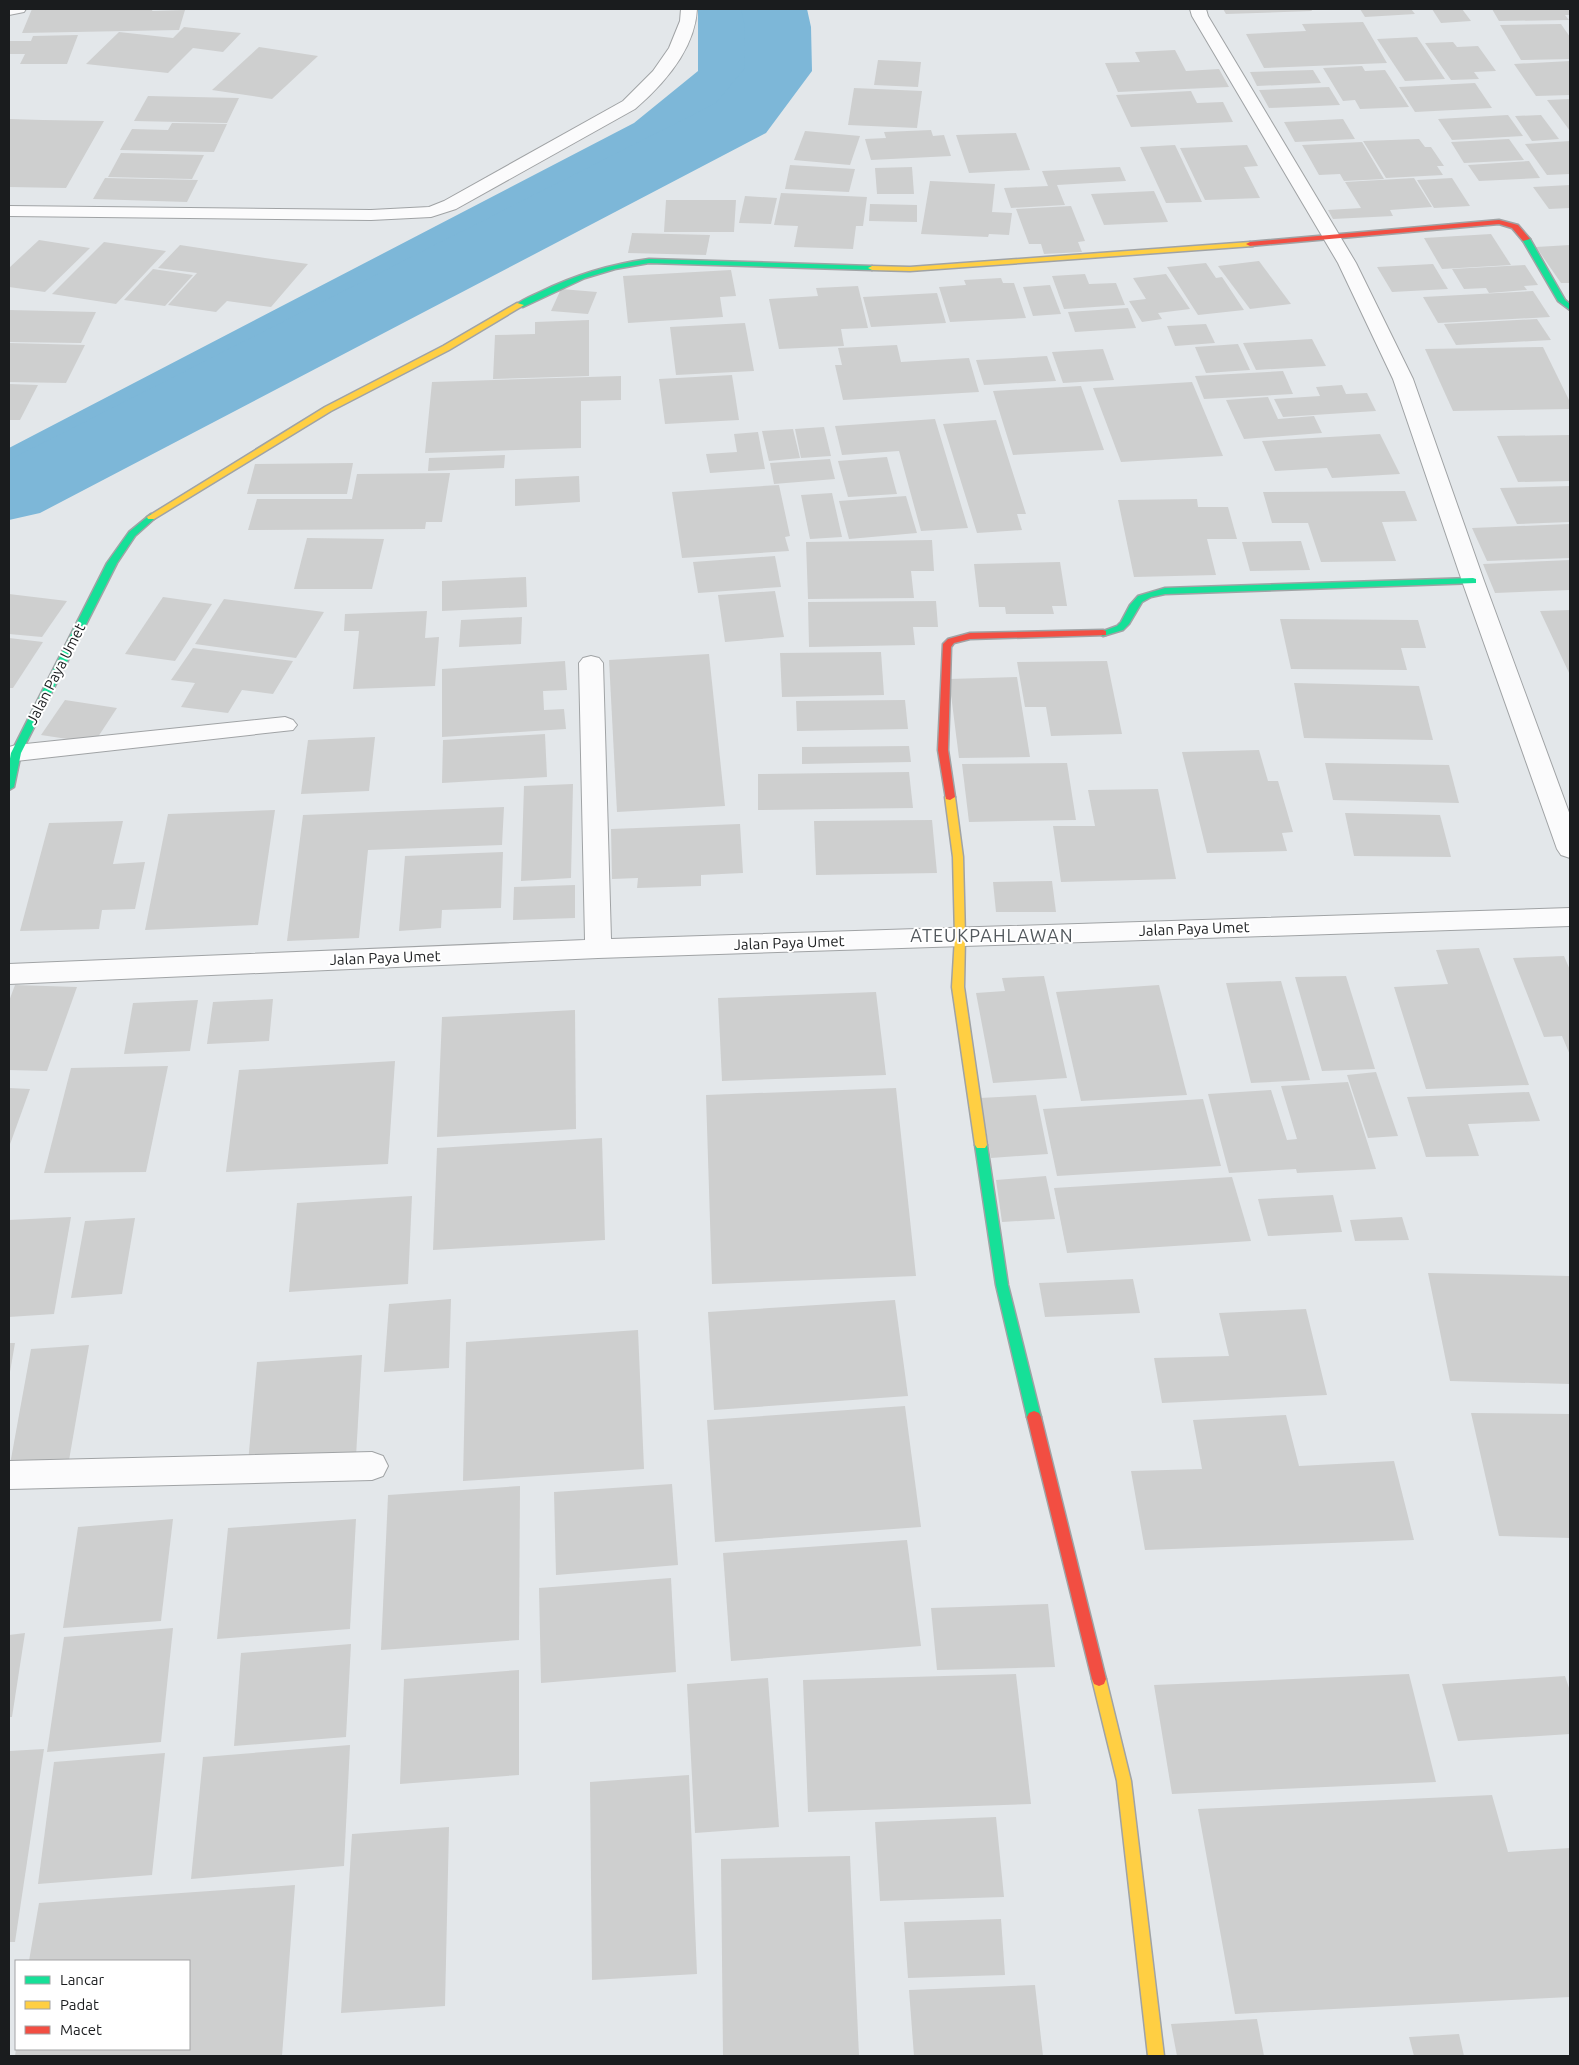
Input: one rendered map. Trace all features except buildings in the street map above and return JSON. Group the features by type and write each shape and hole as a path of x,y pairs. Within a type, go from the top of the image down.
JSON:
{"street":[{"path":"9,10 18,9"},
{"path":"9,211 371,215 431,212 450,205 629,105 640,97 674,58 690,17 689,9"},
{"path":"1198,9 1200,16 1347,263 1403,379 1473,581 1570,849"},
{"name":"Jalan Paya Umet","path":"9,787 16,753 112,563 132,534 164,507 330,408 446,348 545,291 604,267 625,263 658,261 910,269 1155,252 1499,222 1514,224 1521,230 1562,301 1570,308"},
{"path":"1156,2056 1124,1782 1002,1285 958,987 960,937 958,857 943,750 946,646 951,641 970,636 1106,633 1121,627 1128,620 1134,604 1140,599 1150,594 1165,591 1473,581"},
{"path":"591,663 598,949"},
{"path":"16,753 285,725"},
{"name":"Jalan Paya Umet","path":"9,974 598,949 1570,917"},
{"path":"9,1475 372,1466"}],"water":[{"path":"698,9 766,9 767,12 759,73 713,125 634,171 9,495 9,448 634,123 698,71"}],"waterway":[{"path":"9,494 741,118 778,71 778,27 774,9"}],"traffic: fast":[{"path":"1526,239 1562,301 1570,308"},
{"path":"520,305 551,289 598,271 649,261 872,268"},
{"path":"9,787 16,753 112,563 132,534 151,517"},
{"path":"1103,633 1120,628 1139,600 1151,594 1165,591 1473,581"},
{"path":"981,1145 1002,1285 1034,1417"}],"traffic: slow":[{"path":"872,268 910,269 1250,244"},
{"path":"151,517 328,409 446,348 520,305"},
{"path":"950,797 958,857 960,937 958,987 981,1145"},
{"path":"1099,1679 1124,1781 1156,2056"}],"traffic: jam":[{"path":"1250,244 1499,222 1515,227 1526,239"},
{"path":"950,797 943,750 946,646 951,641 970,636 1103,633"},
{"path":"1034,1417 1099,1679"}],"district":[{"name":"ATEUKPAHLAWAN","path":"992,936"}]}
